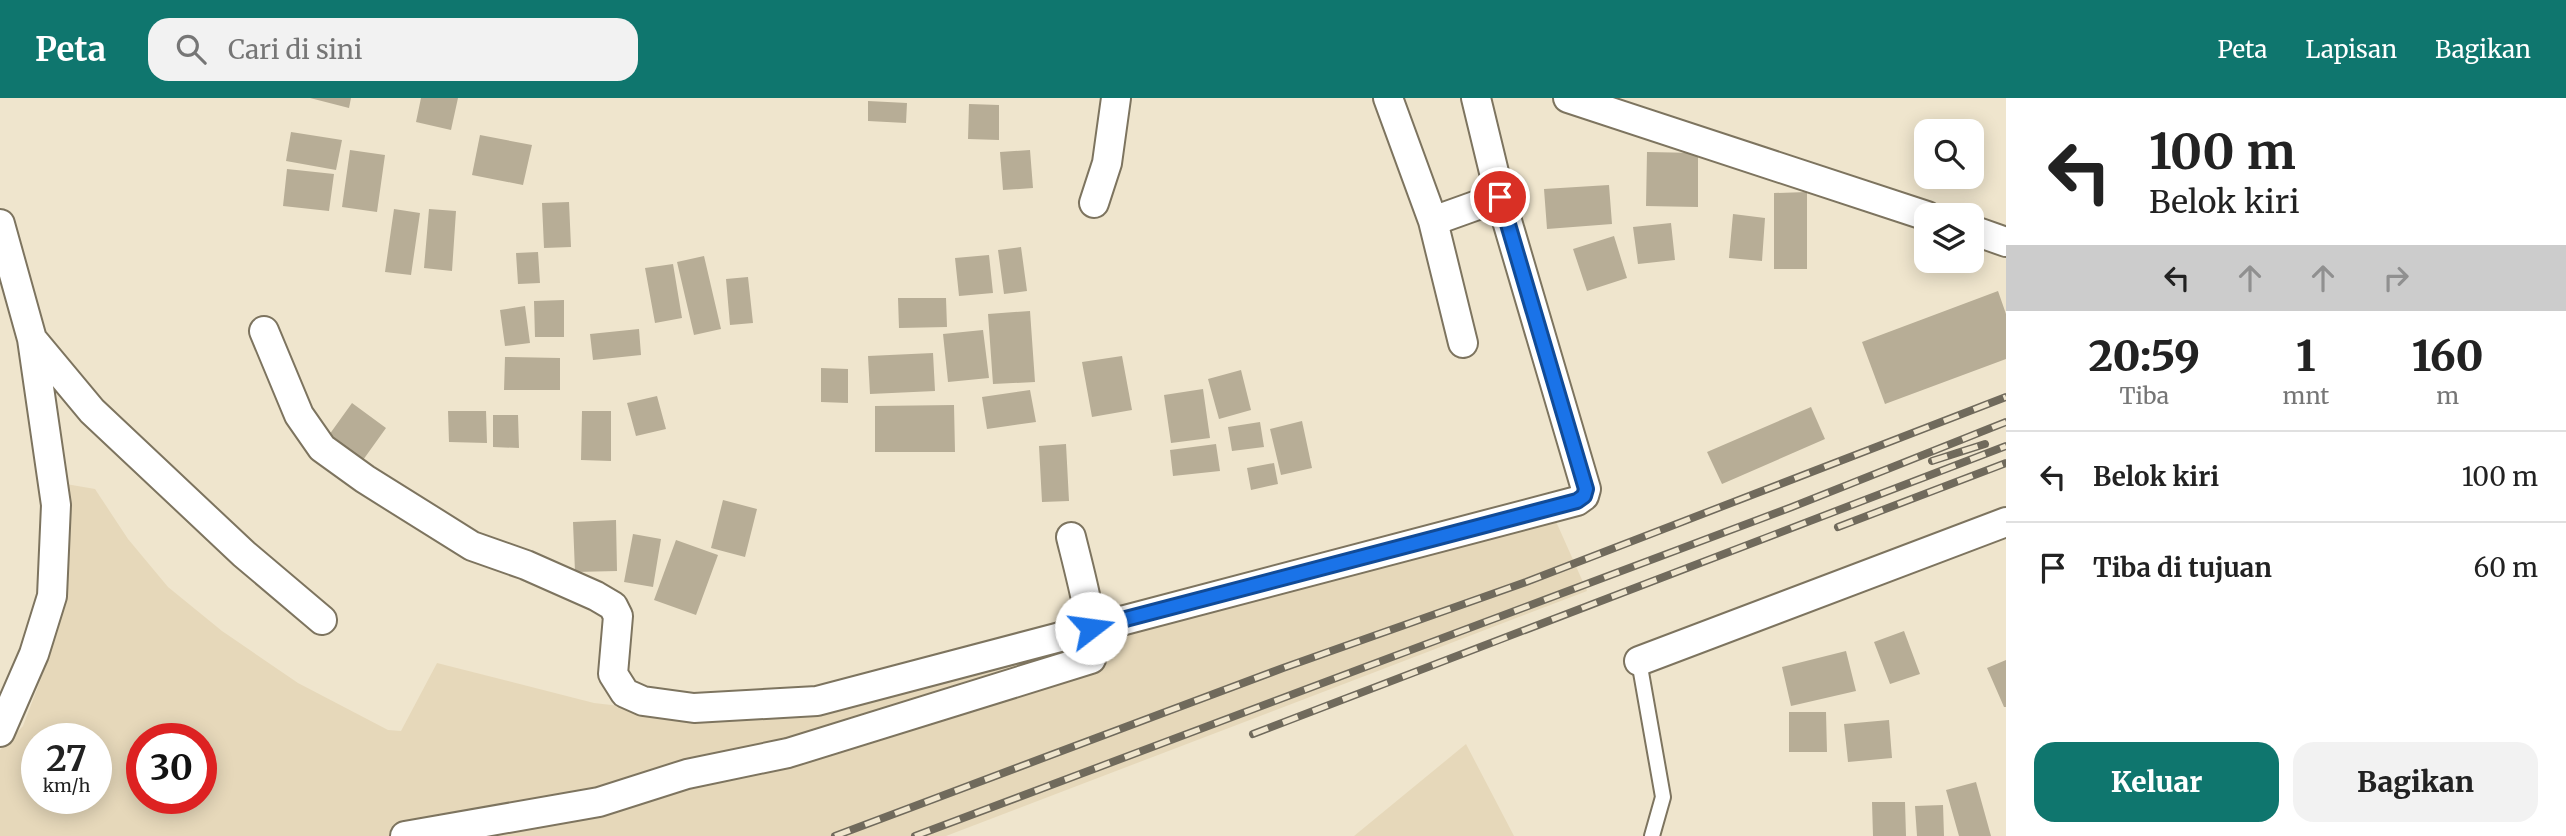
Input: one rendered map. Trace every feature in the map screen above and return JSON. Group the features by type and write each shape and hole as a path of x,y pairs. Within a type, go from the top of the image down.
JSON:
{"street":[{"path":"1094,203 1107,163 1116,98"},
{"path":"1388,98 1433,221 1463,343"},
{"path":"264,331 299,415 322,448 365,479 472,546 526,565 613,606 618,616 612,674 625,693 643,701 694,708 817,701 1577,501 1584,496 1586,489 1573,441 1500,197 1476,98"},
{"path":"1568,98 1914,212"},
{"path":"1433,221 1500,197"},
{"path":"0,223 32,339 56,505 52,596 34,654 0,732"},
{"path":"1984,234 2006,242"},
{"path":"32,339 92,411 244,554 322,620"},
{"path":"1639,661 2006,522"},
{"path":"405,836 599,802 687,774 788,753 1088,660 1095,652 1071,537"}],"lane":[{"path":"1639,661 1663,797 1651,836"}],"shaded area":[{"path":"66,484 95,489 128,539 168,587 222,631 298,683 388,730 401,731 437,663 594,703 706,716 1166,619 1368,571 1554,517 1587,591 946,836 0,836 0,750 21,728 21,814 112,814 112,723 24,723 48,660 59,613"},
{"path":"1466,744 1514,836 1354,836"}],"building":[{"path":"310,98 351,98 349,108"},
{"path":"421,98 458,98 451,130 416,122"},
{"path":"868,101 907,103 906,123 868,121"},
{"path":"969,104 999,105 999,140 968,139"},
{"path":"291,132 342,140 336,170 286,161"},
{"path":"480,135 532,145 523,185 472,175"},
{"path":"350,150 385,155 377,212 342,207"},
{"path":"1030,150 1033,188 1003,190 1000,152"},
{"path":"1647,152 1698,153 1698,207 1646,206"},
{"path":"287,169 334,174 329,211 283,206"},
{"path":"1609,185 1612,224 1547,229 1544,189"},
{"path":"1807,192 1807,269 1774,269 1774,193"},
{"path":"569,202 571,247 544,248 542,203"},
{"path":"394,209 420,213 411,275 385,272"},
{"path":"429,209 456,211 452,271 424,268"},
{"path":"1733,214 1765,218 1762,261 1729,258"},
{"path":"1671,223 1675,260 1638,264 1633,227"},
{"path":"1614,236 1627,278 1587,291 1573,249"},
{"path":"1021,247 1027,291 1004,294 998,250"},
{"path":"538,252 540,283 518,284 516,253"},
{"path":"989,255 993,293 959,296 955,258"},
{"path":"704,256 721,329 694,335 677,262"},
{"path":"673,264 682,318 655,323 645,268"},
{"path":"748,277 753,323 730,325 726,279"},
{"path":"1998,291 2006,314 2006,359 1885,404 1862,342"},
{"path":"898,298 946,298 947,327 899,328"},
{"path":"564,300 564,337 535,337 534,301"},
{"path":"525,306 530,343 505,346 500,310"},
{"path":"1030,311 1035,382 993,384 988,314"},
{"path":"639,329 641,355 593,360 590,334"},
{"path":"983,330 989,378 948,382 943,334"},
{"path":"933,353 935,391 870,394 868,356"},
{"path":"1122,356 1132,410 1092,417 1082,362"},
{"path":"505,357 560,358 560,390 504,390"},
{"path":"821,368 848,369 848,403 821,402"},
{"path":"1241,370 1251,410 1219,419 1208,379"},
{"path":"1203,389 1210,438 1171,443 1164,395"},
{"path":"1030,390 1036,422 987,429 982,397"},
{"path":"657,396 666,429 636,436 627,403"},
{"path":"352,403 386,428 358,467 324,442"},
{"path":"954,405 955,452 875,452 875,406"},
{"path":"1811,407 1825,439 1722,484 1707,452"},
{"path":"448,411 486,411 487,443 449,442"},
{"path":"582,411 611,411 611,461 581,460"},
{"path":"493,415 518,415 519,448 493,447"},
{"path":"1302,421 1312,468 1281,475 1270,429"},
{"path":"1260,422 1264,447 1232,451 1228,427"},
{"path":"1066,444 1069,501 1042,502 1039,446"},
{"path":"1216,444 1220,471 1173,476 1170,450"},
{"path":"1274,463 1278,484 1251,490 1247,468"},
{"path":"723,500 757,509 745,557 711,548"},
{"path":"616,520 617,571 575,572 573,522"},
{"path":"633,534 661,539 653,587 624,582"},
{"path":"676,540 718,555 696,615 654,600"},
{"path":"1904,631 1920,674 1890,684 1874,642"},
{"path":"1846,651 1856,691 1791,706 1782,667"},
{"path":"2006,660 2006,707 2004,707 1987,668"},
{"path":"1789,712 1826,712 1827,752 1789,752"},
{"path":"1889,720 1892,758 1848,762 1844,724"},
{"path":"1976,782 1991,836 1959,836 1946,790"},
{"path":"1872,802 1905,802 1906,836 1873,836"},
{"path":"1943,805 1944,836 1917,836 1915,806"}],"railway":[{"path":"835,836 1283,668 1526,582 2006,397"},
{"path":"915,836 1792,507 2006,422"},
{"path":"1932,461 1985,444"},
{"path":"1253,734 2006,446"},
{"path":"1838,527 2006,463"}],"route":[{"path":"1091,628 1577,501 1584,496 1586,489 1570,429 1500,197"}]}
